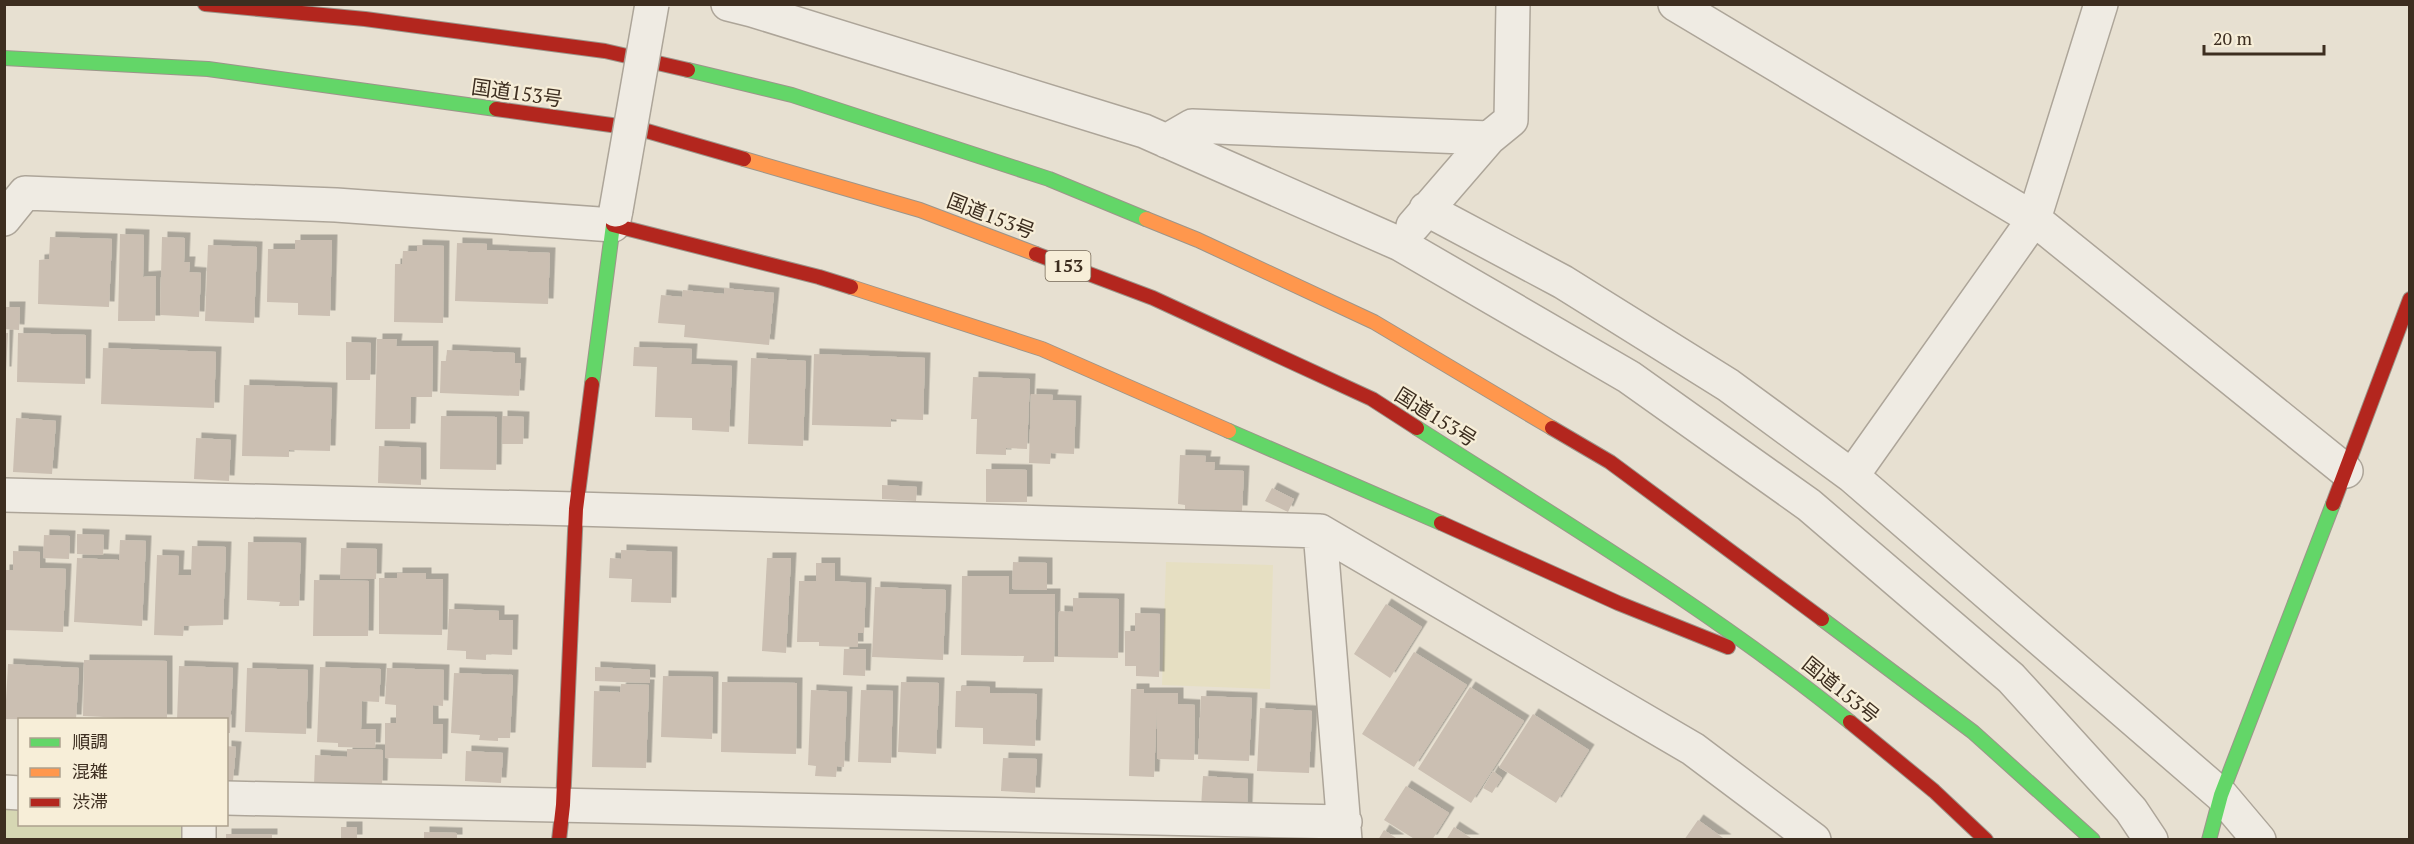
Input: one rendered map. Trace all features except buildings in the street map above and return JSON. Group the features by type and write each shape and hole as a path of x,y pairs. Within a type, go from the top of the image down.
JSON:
{"main road":[{"path":"205,4 365,19 605,51 781,92 1049,179 1198,240 1374,322 1610,462 1973,732 2093,840"},
{"name":"国道153号","path":"4,58 208,69 640,129 920,210 1153,298 1372,399 1630,564 1788,672 1934,791 1986,840"},
{"path":"559,840 564,805 576,509 614,218 819,277 1042,349 1618,603 1788,672"},
{"path":"2209,839 2221,795 2346,471 2409,299"}],"street":[{"path":"4,219 15,193 614,218 652,4"},
{"path":"728,4 1144,131 1400,244 1629,377 1809,505 2011,678 2131,810 2151,840"},
{"path":"1400,244 1426,209 1488,138 1511,120 1513,4"},
{"path":"1676,4 2034,219 2346,471"},
{"path":"1852,476 2034,219 2101,4"},
{"path":"1166,141 1192,126 1488,138"},
{"path":"1426,209 1563,282 1709,373 1852,476 2221,795 2259,840"},
{"path":"4,495 1320,531 1693,749 1814,840"},
{"path":"228,798 564,805 1345,831 1320,531"}],"shaded area":[{"path":"1166,562 1273,565 1270,689 1162,685"}],"green space":[{"path":"5,795 18,795 18,826 191,826 191,839 5,840"}],"traffic: fast":[{"path":"4,58 208,69 496,109"},
{"path":"688,70 792,95 1049,179 1146,219"},
{"path":"592,384 613,225"},
{"path":"1417,428 1692,605 1850,722"},
{"path":"1229,431 1441,523"},
{"path":"2209,840 2221,795 2333,504"},
{"path":"1822,619 1973,732 2093,840"}],"traffic: slow":[{"path":"744,159 920,210 1036,254"},
{"path":"1146,219 1198,240 1374,322 1552,428"},
{"path":"851,287 1042,349 1229,431"}],"traffic: jam":[{"path":"205,4 365,19 605,51 688,70"},
{"path":"496,109 640,129 744,159"},
{"path":"613,225 851,287"},
{"path":"1036,254 1153,298 1372,399 1417,428"},
{"path":"2333,504 2410,299"},
{"path":"559,840 563,805 576,509 592,384"},
{"path":"1552,428 1610,462 1822,619"},
{"path":"1441,523 1618,603 1728,647"},
{"path":"1850,722 1934,791 1986,840"}]}
